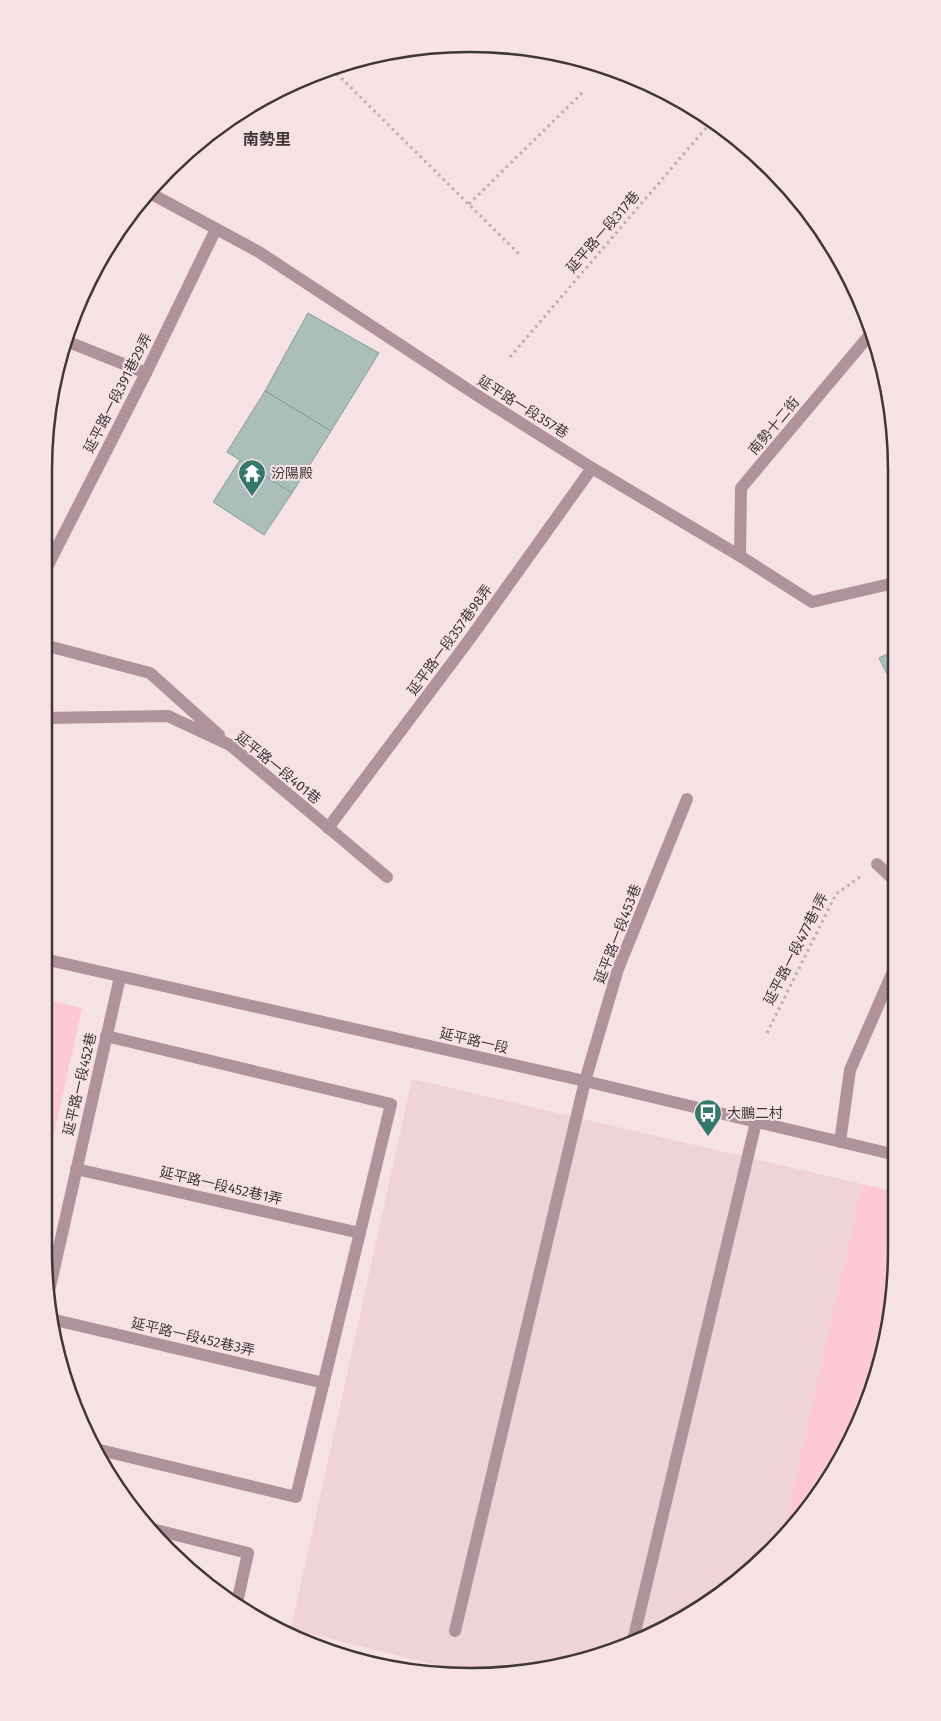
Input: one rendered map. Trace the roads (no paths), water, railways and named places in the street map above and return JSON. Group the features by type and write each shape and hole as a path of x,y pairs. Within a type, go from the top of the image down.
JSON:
{"street":[{"name":"延平路一段357巷","path":"155,196 259,252 475,394 592,468 740,556 812,602 888,584"},
{"name":"延平路一段391巷29弄","path":"52,555 146,373 216,228"},
{"name":"南勢十二街","path":"740,556 741,488 867,338"},
{"path":"73,344 146,373"},
{"name":"延平路一段357巷98弄","path":"328,828 470,640 592,468"},
{"path":"52,647 150,673 230,745"},
{"name":"延平路一段401巷","path":"52,718 168,716 230,745 387,877"},
{"name":"延平路一段453巷","path":"454,1631 585,1081 618,968 687,800"},
{"path":"877,864 888,874"},
{"name":"延平路一段","path":"52,961 585,1081 888,1153"},
{"name":"延平路一段452巷","path":"53,1273 120,977"},
{"path":"840,1142 850,1070 888,983"},
{"path":"104,1451 296,1497 390,1104 106,1036"},
{"path":"634,1635 756,1122"},
{"name":"延平路一段452巷1弄","path":"76,1169 360,1233"},
{"name":"延平路一段452巷3弄","path":"59,1321 324,1383"},
{"path":"161,1531 248,1553 238,1598"}],"place":[{"name":"汾陽殿","path":"252,497"},
{"name":"大鵬二村","path":"708,1137"}],"district":[{"name":"南勢里","path":"267,139"}]}
